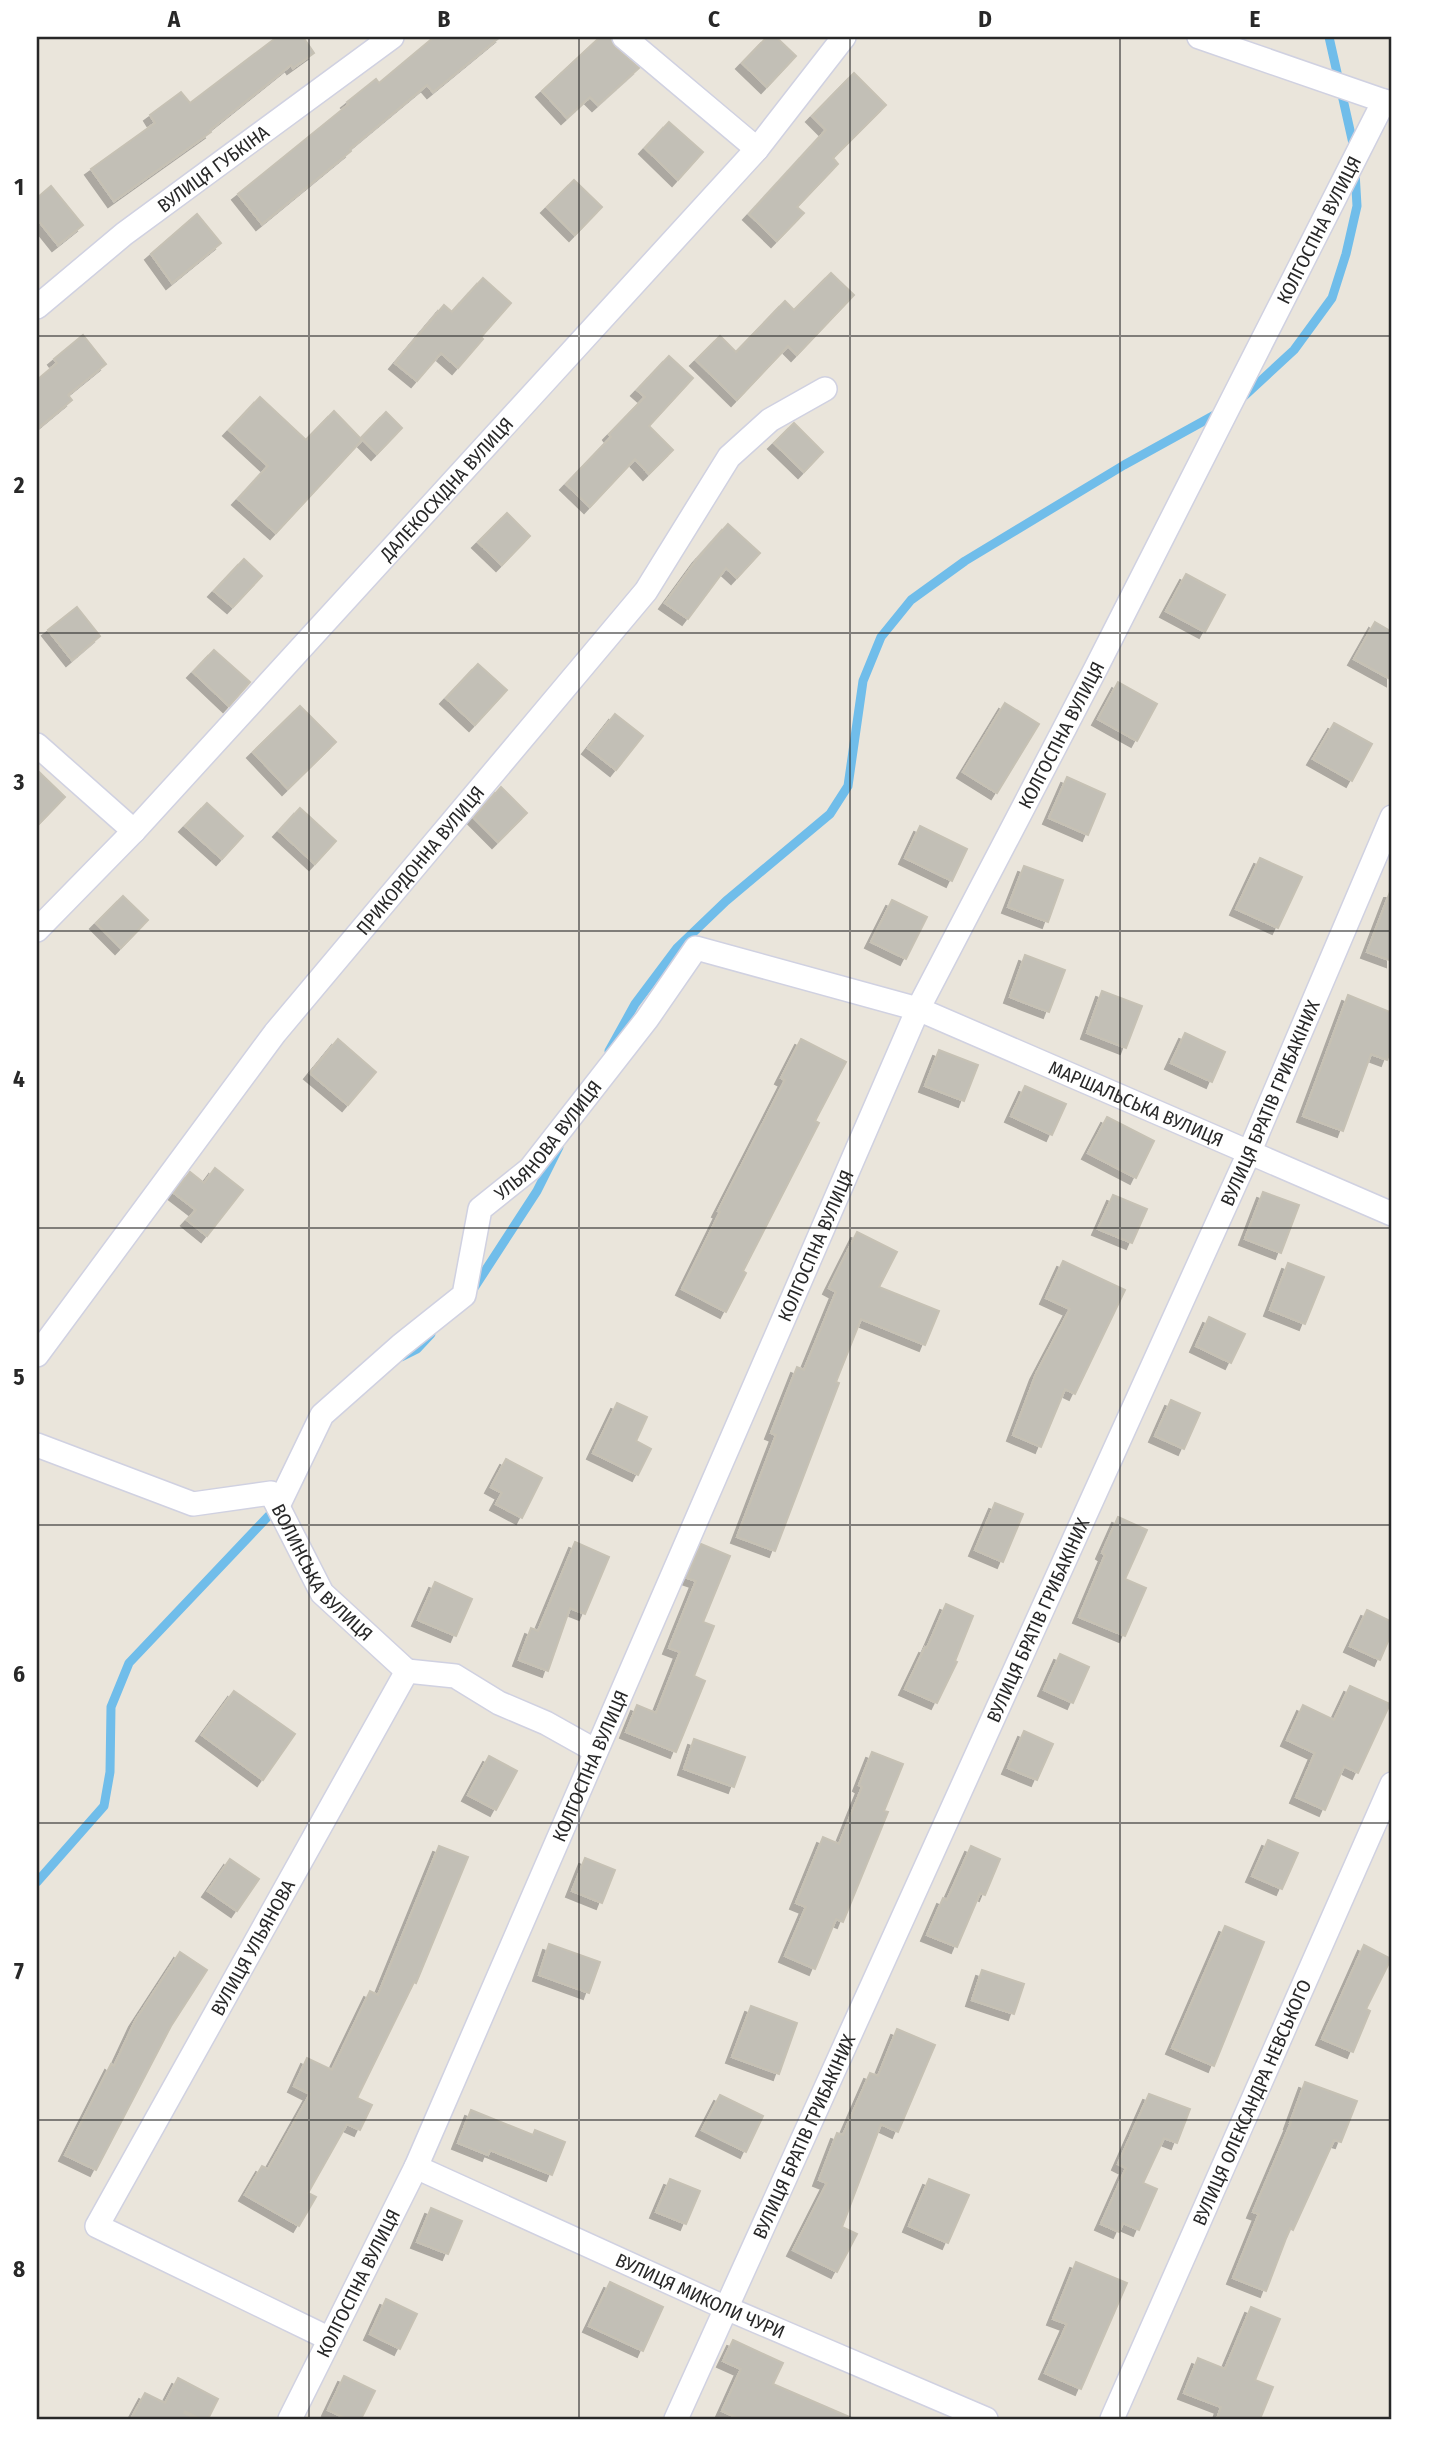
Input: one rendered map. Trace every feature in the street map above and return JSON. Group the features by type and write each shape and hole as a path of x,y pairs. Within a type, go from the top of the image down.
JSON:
{"street":[{"name":"ВУЛИЦЯ ГУБКІНА","path":"37,307 124,234 392,37"},
{"path":"624,37 757,149"},
{"name":"ДАЛЕКОСХІДНА ВУЛИЦЯ","path":"37,930 134,831 757,149 844,37"},
{"path":"1199,37 1388,102"},
{"name":"КОЛГОСПНА ВУЛИЦЯ","path":"290,2419 416,2167 918,1009 1388,102"},
{"name":"ПРИКОРДОННА ВУЛИЦЯ","path":"37,1356 275,1033 646,591 729,457 770,421 825,389"},
{"path":"37,745 134,831"},
{"name":"ВУЛИЦЯ БРАТІВ ГРИБАКІНИХ","path":"676,2419 1249,1153 1392,817"},
{"name":"УЛЬЯНОВА ВУЛИЦЯ","path":"278,1506 322,1415 400,1346 464,1295 480,1209 530,1169 648,1019 696,948 918,1009"},
{"name":"МАРШАЛЬСЬКА ВУЛИЦЯ","path":"918,1009 1392,1214"},
{"name":"ВОЛИНСЬКА ВУЛИЦЯ","path":"37,1445 193,1504 271,1493 322,1593 407,1671"},
{"path":"407,1671 456,1676 499,1703 546,1723 596,1751"},
{"name":"ВУЛИЦЯ УЛЬЯНОВА","path":"330,2339 97,2226 407,1671"},
{"name":"ВУЛИЦЯ ОЛЕКСАНДРА НЕВСЬКОГО","path":"1112,2419 1392,1784"},
{"name":"ВУЛИЦЯ МИКОЛИ ЧУРИ","path":"416,2167 726,2308 986,2419"}],"building":[{"path":"277,37 303,37 314,53 293,68 291,65 210,130 211,132 114,201 91,169 155,123 150,115 181,92 190,103"},
{"path":"434,37 500,37 433,92 427,85 262,224 238,194 349,104 347,102 376,79 379,83"},
{"path":"600,37 610,37 615,47 639,68 598,105 590,97 567,118 542,91"},
{"path":"767,37 776,37 796,56 767,87 742,63"},
{"path":"854,73 886,105 833,158 838,164 797,207 804,213 777,241 749,214 826,130 812,116"},
{"path":"669,122 703,152 678,180 645,148"},
{"path":"574,180 602,207 575,235 547,207"},
{"path":"51,186 83,225 58,245 37,219 37,198"},
{"path":"197,214 221,243 172,283 151,254"},
{"path":"831,273 854,295 797,355 788,346 737,400 696,360 720,336 736,352 785,301 794,310"},
{"path":"483,278 511,303 458,368 441,353 417,381 395,363 444,305 452,312"},
{"path":"83,335 106,364 68,395 72,400 37,429 37,380 57,363 54,359"},
{"path":"669,356 693,378 649,426 673,450 649,474 635,459 590,507 566,484 645,397 637,390"},
{"path":"260,397 306,440 334,411 362,440 276,533 238,499 268,466 229,430"},
{"path":"386,412 402,428 377,454 361,438"},
{"path":"794,423 823,452 804,472 774,443"},
{"path":"507,513 530,536 502,565 478,542"},
{"path":"728,524 760,553 737,578 726,568 688,619 665,603 698,558"},
{"path":"244,559 262,576 233,607 214,591"},
{"path":"1186,574 1225,595 1205,632 1166,611"},
{"path":"77,607 100,636 72,660 48,630"},
{"path":"1375,622 1392,632 1392,680 1354,659"},
{"path":"214,650 250,682 229,706 193,672"},
{"path":"478,664 507,690 475,725 446,698"},
{"path":"1118,682 1157,704 1137,741 1098,719"},
{"path":"1005,703 1039,724 997,793 963,772"},
{"path":"300,706 336,742 288,789 253,752"},
{"path":"615,714 643,736 616,770 588,748"},
{"path":"1334,723 1372,744 1352,781 1313,759"},
{"path":"37,770 65,797 37,826"},
{"path":"1067,777 1105,794 1088,835 1049,818"},
{"path":"501,787 527,813 498,842 474,818"},
{"path":"207,803 243,836 222,859 185,826"},
{"path":"300,808 336,841 315,864 279,831"},
{"path":"920,826 967,849 952,881 905,858"},
{"path":"1260,858 1302,877 1278,928 1236,909"},
{"path":"1024,866 1063,880 1048,922 1008,907"},
{"path":"1392,892 1392,961 1367,952"},
{"path":"123,896 148,920 121,948 96,923"},
{"path":"892,900 927,917 906,959 871,942"},
{"path":"1025,955 1065,970 1049,1012 1010,997"},
{"path":"1102,991 1142,1006 1126,1048 1087,1033"},
{"path":"1348,995 1392,1013 1392,1047 1387,1060 1371,1054 1343,1131 1303,1116"},
{"path":"1185,1033 1225,1052 1212,1082 1171,1063"},
{"path":"338,1039 376,1072 348,1105 310,1073"},
{"path":"801,1039 846,1062 815,1121 819,1123 743,1271 746,1273 726,1312 682,1289 720,1212 718,1211 785,1080 781,1078"},
{"path":"939,1050 978,1065 964,1101 925,1086"},
{"path":"1025,1086 1066,1104 1052,1135 1011,1116"},
{"path":"1107,1117 1154,1141 1136,1178 1088,1153"},
{"path":"215,1168 243,1190 207,1236 187,1220 196,1210 174,1193 190,1172 204,1183"},
{"path":"1263,1192 1299,1205 1281,1253 1245,1239"},
{"path":"1113,1195 1147,1209 1132,1243 1098,1229"},
{"path":"857,1232 897,1252 879,1287 939,1311 925,1345 861,1319 775,1551 737,1537 776,1435 771,1433 797,1367 804,1370 836,1292 829,1288"},
{"path":"1063,1261 1125,1290 1075,1394 1065,1389 1041,1447 1013,1435 1036,1374 1070,1309 1046,1298"},
{"path":"1288,1263 1324,1277 1305,1324 1270,1310"},
{"path":"1209,1317 1245,1334 1231,1363 1196,1346"},
{"path":"1171,1400 1200,1413 1184,1449 1155,1436"},
{"path":"617,1403 647,1417 636,1441 651,1449 638,1475 593,1453"},
{"path":"506,1459 542,1478 522,1518 496,1504 502,1493 491,1487"},
{"path":"995,1503 1023,1514 1003,1562 975,1550"},
{"path":"1118,1517 1147,1530 1125,1579 1146,1588 1125,1636 1079,1617"},
{"path":"575,1542 609,1557 585,1614 570,1608 548,1671 519,1660 531,1628 538,1631"},
{"path":"701,1544 730,1556 703,1622 714,1626 694,1676 705,1681 676,1752 626,1732 637,1705 656,1713 680,1652 669,1648 696,1581 687,1578"},
{"path":"435,1582 472,1599 456,1636 418,1620"},
{"path":"946,1604 973,1616 955,1661 957,1662 937,1703 905,1689"},
{"path":"1367,1610 1392,1622 1392,1632 1380,1660 1350,1646"},
{"path":"1060,1654 1089,1667 1073,1703 1044,1690"},
{"path":"1350,1686 1390,1704 1358,1773 1344,1766 1325,1810 1296,1797 1315,1753 1287,1740 1303,1705 1334,1720"},
{"path":"234,1691 295,1734 263,1780 202,1735"},
{"path":"1024,1731 1053,1744 1037,1780 1008,1768"},
{"path":"694,1739 745,1757 734,1787 684,1769"},
{"path":"872,1752 903,1764 884,1811 888,1812 843,1922 836,1919 815,1969 785,1956 806,1907 796,1903 823,1837 839,1844 862,1787 859,1785"},
{"path":"489,1756 517,1771 496,1810 468,1795"},
{"path":"1268,1840 1298,1853 1282,1889 1252,1876"},
{"path":"439,1846 468,1857 416,1983 414,1982 357,2098 372,2105 360,2130 347,2124 308,2193 316,2197 299,2226 245,2195 262,2166 268,2169 310,2094 294,2086 307,2058 332,2070 370,1991 378,1995"},
{"path":"971,1846 1000,1859 985,1895 980,1893 957,1947 927,1935 943,1898 947,1900"},
{"path":"585,1858 615,1870 602,1903 572,1891"},
{"path":"230,1859 259,1879 237,1911 208,1891"},
{"path":"1225,1926 1264,1942 1214,2066 1172,2048"},
{"path":"549,1944 600,1962 589,1993 539,1975"},
{"path":"1364,1945 1391,1959 1366,2009 1370,2011 1353,2052 1322,2039"},
{"path":"180,1952 207,1970 171,2026 96,2170 65,2155 111,2064 114,2066 135,2021"},
{"path":"982,1970 1024,1984 1014,2014 972,2000"},
{"path":"751,2006 797,2023 779,2074 732,2057"},
{"path":"897,2029 935,2045 898,2132 881,2124 842,2227 857,2234 837,2272 793,2250 827,2183 819,2180 837,2133 843,2135 870,2073 878,2076"},
{"path":"1305,2082 1357,2101 1341,2142 1334,2140 1293,2230 1290,2228 1266,2291 1233,2278 1259,2214 1253,2212 1291,2123"},
{"path":"1149,2094 1190,2109 1177,2143 1164,2138 1143,2183 1157,2189 1139,2230 1123,2223 1119,2232 1101,2224 1126,2168 1118,2164"},
{"path":"720,2095 763,2116 746,2152 702,2130"},
{"path":"471,2110 533,2135 535,2130 565,2142 552,2175 490,2150 488,2155 458,2143"},
{"path":"670,2179 700,2191 686,2224 656,2212"},
{"path":"929,2179 969,2195 948,2243 909,2226"},
{"path":"431,2208 462,2221 448,2254 417,2242"},
{"path":"1076,2262 1127,2283 1081,2389 1045,2373 1067,2324 1053,2319"},
{"path":"610,2282 663,2307 643,2351 589,2326"},
{"path":"386,2299 417,2314 400,2349 370,2334"},
{"path":"1251,2307 1280,2319 1255,2380 1273,2387 1260,2419 1217,2419 1221,2407 1184,2393 1198,2358 1225,2369"},
{"path":"733,2340 783,2363 773,2384 854,2419 740,2419 722,2411 741,2369 723,2361"},
{"path":"344,2376 375,2391 361,2419 347,2419 328,2410"},
{"path":"178,2378 218,2399 208,2419 200,2419 185,2411 184,2413 196,2419 131,2419 145,2393 165,2403"}],"waterway":[{"path":"1329,37 1354,148"},
{"path":"1241,399 1294,350 1332,298 1357,206 1355,172"},
{"path":"609,1051 635,1004 677,948 726,901 830,814 848,786 863,681 881,637 911,600 965,561 1124,465 1220,412"},
{"path":"472,1291 537,1191 559,1147"},
{"path":"401,1357 417,1349 431,1334"},
{"path":"37,1882 104,1806 110,1772 111,1707 129,1663 277,1507"}]}
